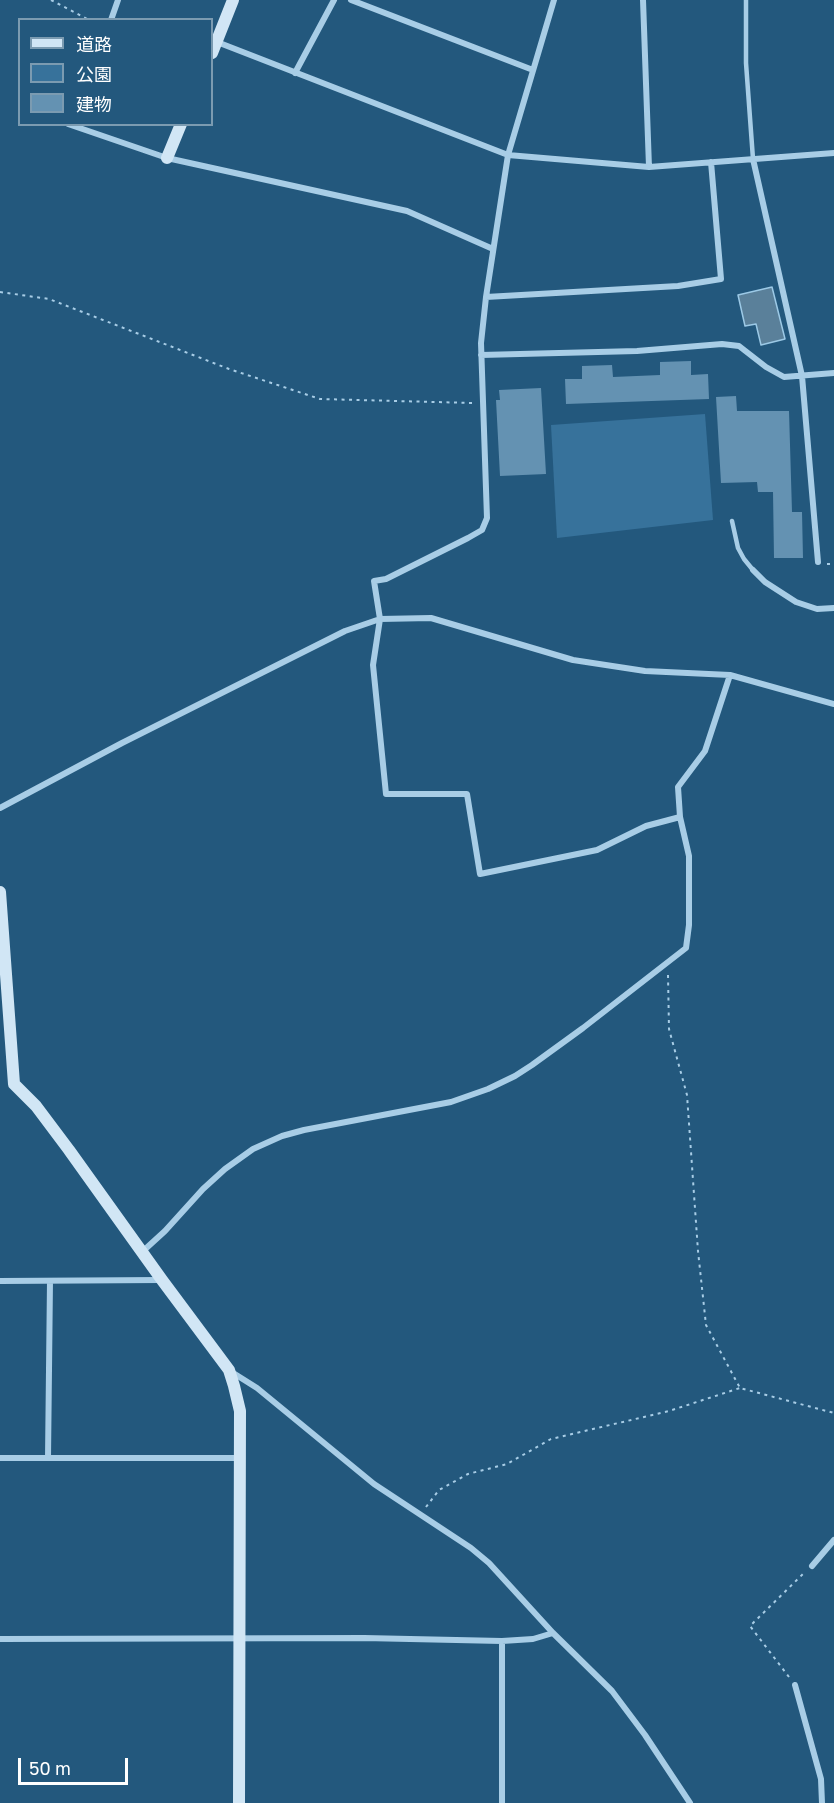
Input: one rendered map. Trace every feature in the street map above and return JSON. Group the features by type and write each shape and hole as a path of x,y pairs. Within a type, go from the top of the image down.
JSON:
{"street":[{"path":"112,18 118,0"},
{"path":"233,0 214,48 295,73 508,155 649,167 834,153"},
{"path":"295,73 334,0"},
{"path":"351,0 533,70"},
{"path":"554,0 508,155 486,297 481,355 487,518 482,530 386,579 374,581 380,619 373,665 386,794 467,794 480,874 597,850 646,826 680,817"},
{"path":"643,0 649,167"},
{"path":"74,126 167,158 406,212 493,249"},
{"path":"167,158 180,126"},
{"path":"753,159 802,376 818,562"},
{"path":"486,297 678,286 722,279 711,162"},
{"path":"481,355 637,351 722,344 739,346 766,367 784,377 834,373"},
{"path":"753,570 765,582 796,602 817,609 834,608"},
{"path":"0,808 122,743 345,631 380,619 431,618 573,660 645,670 730,675 834,704"},
{"path":"142,1252 225,1169 253,1149 282,1136 304,1130 451,1102 488,1089 532,1065 686,948 690,925 689,856 680,817 678,787 705,751 730,675"},
{"path":"0,892 14,1084 36,1106 229,1370 257,1388 374,1484 471,1548 489,1563 553,1633 612,1691 645,1735 690,1803"},
{"path":"0,1084 14,1084"},
{"path":"0,1281 162,1280"},
{"path":"48,1458 50,1281"},
{"path":"229,1370 240,1411 239,1803"},
{"path":"0,1458 239,1458"},
{"path":"812,1566 834,1540"},
{"path":"0,1639 364,1638 502,1641 532,1639 553,1633"},
{"path":"502,1641 502,1803"},
{"path":"795,1685 821,1779 822,1803"}],"lane":[{"path":"746,0 746,63 753,159"},
{"path":"732,521 738,548 753,570"}],"path":[{"path":"51,0 85,18"},
{"path":"0,292 50,299 229,369 320,399 482,404"},
{"path":"668,963 669,1029 687,1095 698,1251 706,1325 740,1388"},
{"path":"420,1514 438,1490 468,1474 507,1464 551,1439 669,1411 740,1388 834,1413"},
{"path":"795,1685 750,1626 812,1566"}],"green space":[{"path":"705,414 713,520 557,538 551,425"}],"shaded area":[{"path":"772,287 785,339 761,345 756,324 745,326 738,295"}],"building":[{"path":"691,361 691,375 708,374 709,399 566,404 565,379 582,379 582,366 612,365 613,377 660,375 660,362"},
{"path":"541,388 546,474 500,476 496,400 500,400 499,390"},
{"path":"736,396 737,411 789,411 792,512 802,512 803,558 774,558 773,492 758,492 757,482 721,483 716,397"}]}
